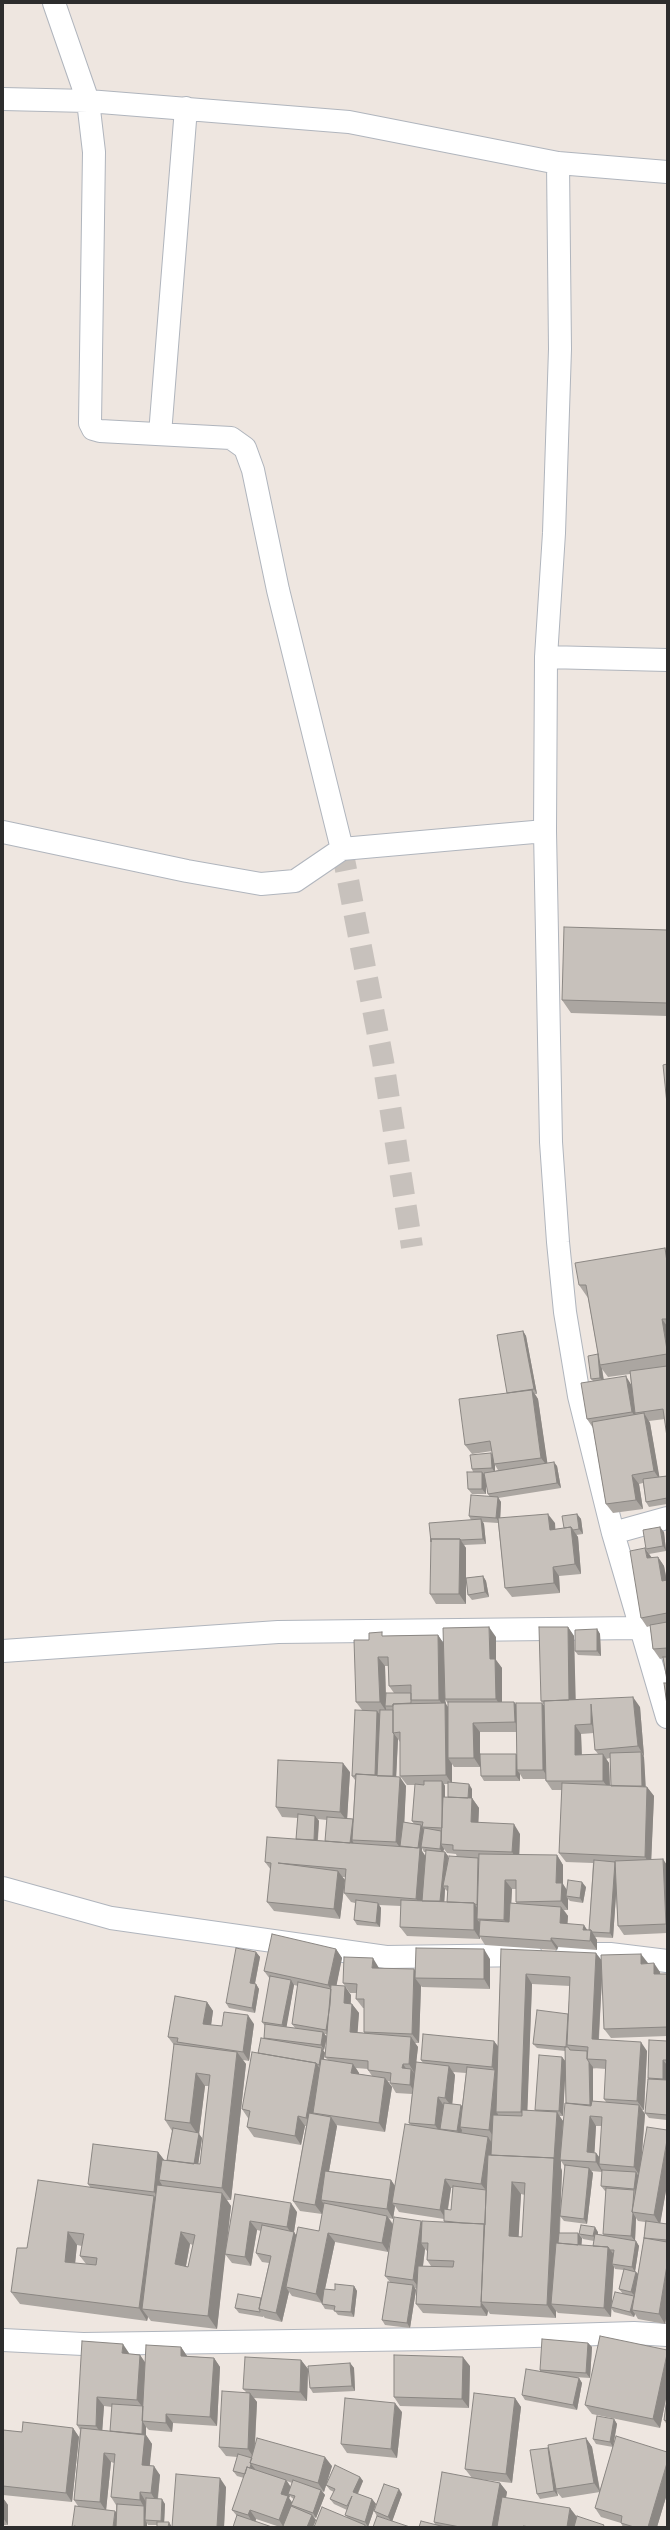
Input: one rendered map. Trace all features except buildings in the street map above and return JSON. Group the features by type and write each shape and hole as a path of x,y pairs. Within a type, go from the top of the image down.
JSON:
{"street":[{"path":"54,3 88,101 94,152 90,285 90,423 93,430 100,431 231,438 245,448 253,470 279,597 342,850"},
{"path":"3,99 88,101 349,122 558,163 667,172"},
{"path":"160,434 186,108"},
{"path":"558,163 560,349 554,533 546,657 545,831 551,1142 558,1242 565,1312 575,1374 613,1533 639,1628 667,1717"},
{"path":"546,657 667,660"},
{"path":"3,832 187,871 261,884 295,881 342,850 545,831"},
{"path":"613,1533 667,1518"},
{"path":"3,1651 278,1632 639,1628"},
{"path":"3,1888 112,1918 386,1956 610,1954 667,1961"},
{"path":"3,2340 98,2344 434,2339 634,2333 667,2335"}],"tunnel":[{"path":"342,849 383,1061 412,1247"}]}
